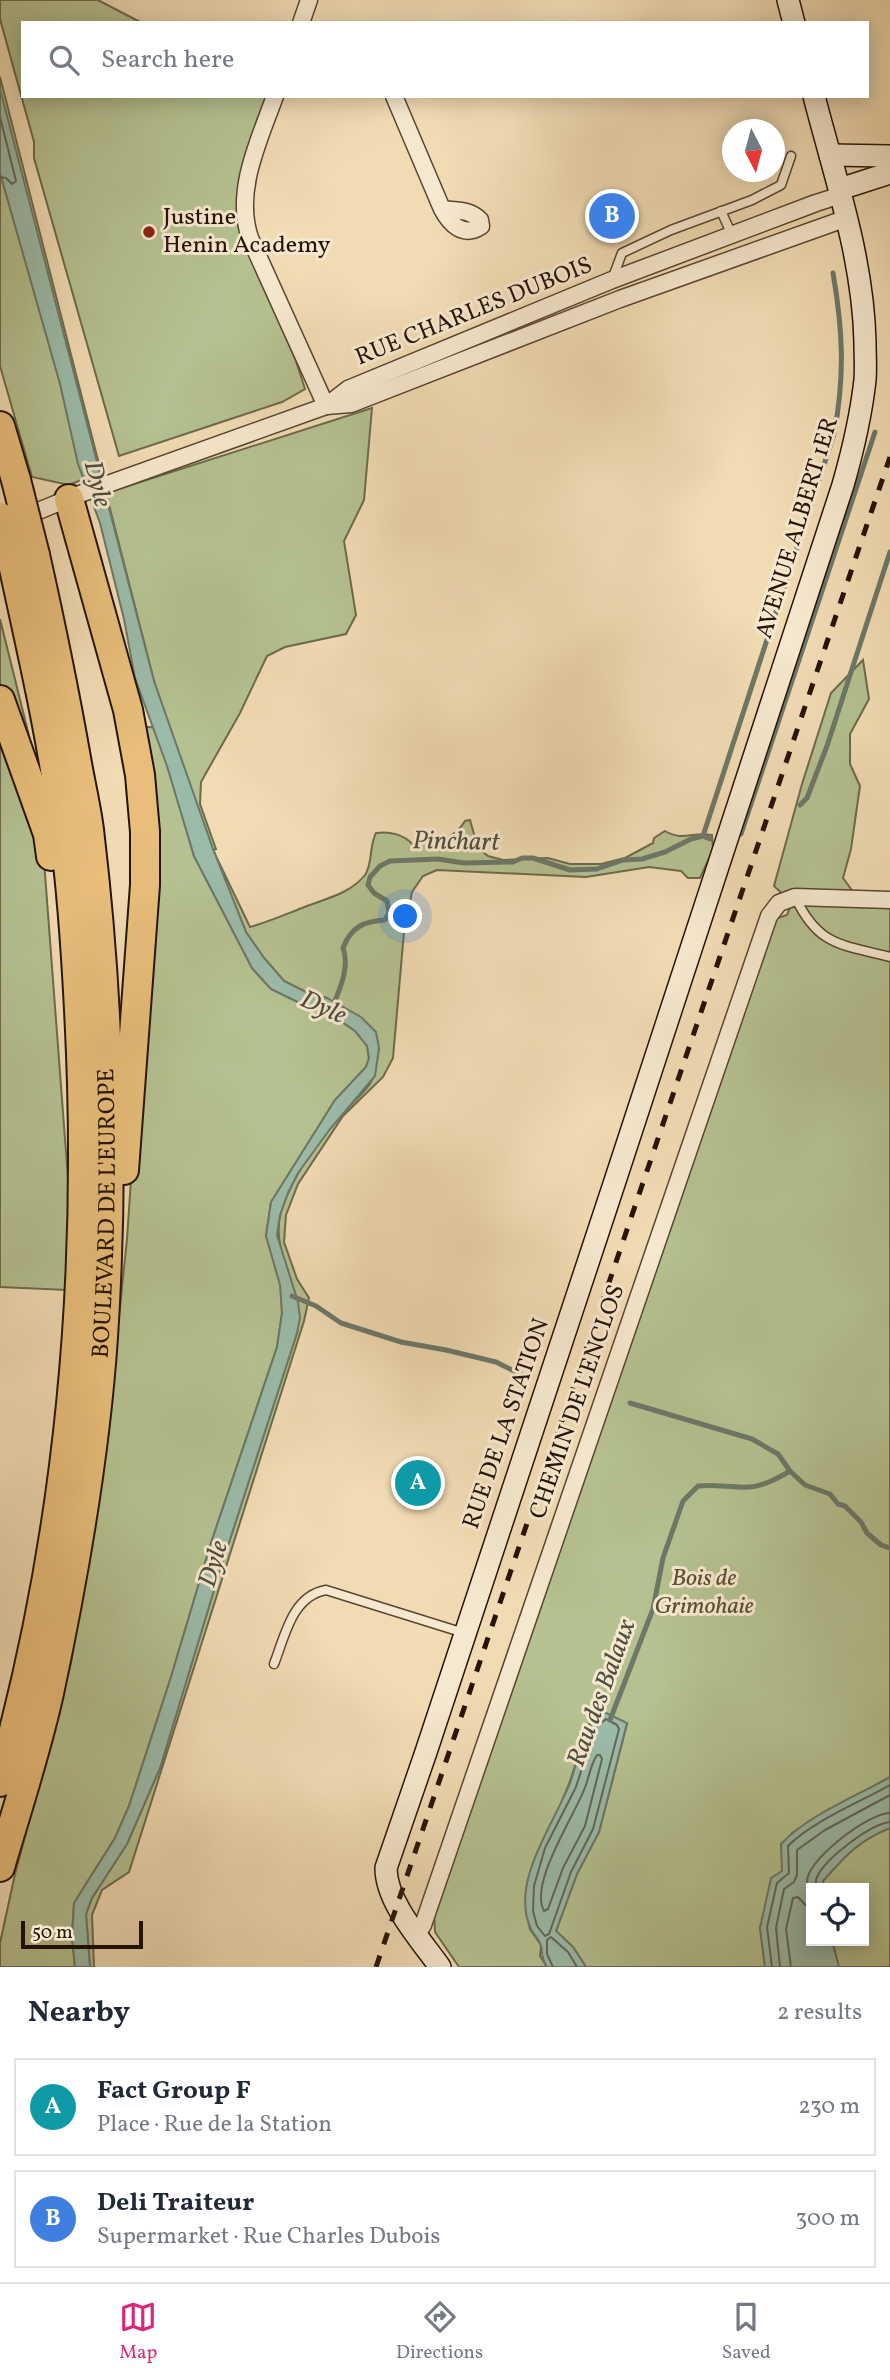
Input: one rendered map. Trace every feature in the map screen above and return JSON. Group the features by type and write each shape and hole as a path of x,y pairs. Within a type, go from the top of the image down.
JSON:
{"highway":[{"path":"0,426 16,480 24,559"},
{"path":"75,496 128,710 140,775 145,832 144,910 122,1197 108,1217"},
{"path":"0,517 24,559"},
{"name":"BOULEVARD DE L'EUROPE","path":"0,1782 27,1678 45,1588 65,1458 78,1340 84,1152 76,953 62,817 42,699 24,559"},
{"name":"BOULEVARD DE L'EUROPE","path":"0,1867 48,1695 69,1590 90,1462 103,1339 108,1217 107,1081 100,951 89,828 64,691 24,559"},
{"path":"0,700 48,834 60,928 76,953"}],"main road":[{"path":"788,0 793,21"},
{"name":"AVENUE ALBERT 1ER","path":"710,886 843,485 857,433 866,377 860,274 841,192 815,98"},
{"path":"830,155 890,156"},
{"path":"841,192 890,175"},
{"name":"RUE DE LA STATION","path":"440,1967 391,1895 386,1881 386,1868 615,1181 710,886"}],"street":[{"path":"303,21 309,0"},
{"path":"274,98 245,189 244,218 250,238 326,406"},
{"path":"395,98 442,209"},
{"name":"RUE CHARLES DUBOIS","path":"326,406 348,389 612,280 841,192"},
{"name":"RUE CHARLES DUBOIS","path":"0,527 75,496 326,406 351,404 620,299 846,218"},
{"path":"732,235 739,256"},
{"path":"612,280 620,299"},
{"path":"794,897 890,900"},
{"name":"CHEMIN DE L'ENCLOS","path":"417,1934 423,1925 766,924 775,907 794,897"}],"lane":[{"path":"612,280 622,253 671,230 752,200 781,185 792,156"},
{"path":"721,211 732,235"},
{"path":"794,897 805,919 821,935 841,944 890,957"},
{"path":"274,1664 300,1603 326,1590 464,1633"}],"green space":[{"name":"Justine Henin Academy","path":"0,0 98,0 138,21 21,21 21,95 0,19"},
{"path":"0,77 101,472 69,485 32,477 0,366"},
{"name":"Justine Henin Academy","path":"22,98 269,98 245,238 305,389 282,402 119,456 34,158 34,142"},
{"path":"372,408 364,500 344,541 356,615 346,634 285,647 267,656 240,713 201,782 200,804 216,849 213,850 154,681 106,493"},
{"path":"0,619 37,768 69,1192 67,1290 0,1287"},
{"name":"Bois de Grimohaie","path":"863,660 869,699 850,734 850,764 860,786 851,849 843,878 860,901 890,902 890,1777 792,1833 782,1871 760,1927 765,1967 586,1967 573,1947 556,1931 577,1874 599,1832 627,1724 589,1724 569,1784 527,1885 526,1912 530,1929 541,1945 540,1956 547,1967 459,1967 435,1932 434,1912 775,919 787,915 792,903 774,886 831,693"},
{"path":"140,726 157,728 194,856 252,968 271,989 304,1005 321,1007 355,1031 367,1046 369,1058 366,1067 335,1100 271,1202 266,1236 281,1285 282,1314 277,1347 211,1543 129,1806 115,1838 74,1903 72,1937 75,1967 0,1967 0,1943 15,1874 71,1663 104,1461 127,1239 151,881"},
{"path":"470,820 478,848 488,856 503,860 548,858 570,864 601,864 625,858 653,843 654,838 665,831 678,836 712,835 713,850 700,878 688,878 681,871 649,867 586,877 437,870 423,876 412,892 404,932 393,1058 383,1077 343,1116 298,1184 286,1215 284,1242 297,1279 309,1298 304,1321 129,1872 102,1890 92,1915 94,1967 90,1967 86,1914 92,1898 127,1844 160,1768 222,1564 297,1333 297,1301 280,1242 281,1212 307,1159 371,1081 379,1048 327,998 308,993 284,981 264,958 246,932 215,855 250,927 335,896 359,882 367,870 376,833 396,834 413,845 449,837 465,821"},
{"path":"890,1828 890,1967 839,1967 833,1946 869,1946 869,1883 823,1881 838,1864 869,1838"}],"water":[{"name":"Dyle","path":"0,89 154,681 213,849 246,932 264,958 284,981 308,993 327,998 361,1017 376,1032 379,1048 375,1076 330,1129 298,1173 280,1215 277,1235 298,1302 300,1318 297,1333 222,1564 160,1768 127,1844 92,1898 86,1914 90,1967 75,1967 72,1937 74,1903 115,1838 129,1806 211,1543 277,1347 282,1313 280,1285 266,1236 271,1202 335,1100 366,1067 369,1058 367,1046 355,1031 321,1007 304,1005 271,989 252,968 194,856 167,766 135,678 124,619 100,523 78,464 60,384 0,173"},
{"path":"602,1711 627,1723 599,1832 577,1874 556,1931 573,1947 586,1967 547,1967 526,1911 529,1873 570,1783 585,1736"},
{"path":"890,1777 890,1828 869,1838 853,1850 823,1883 806,1883 806,1946 833,1946 839,1967 765,1967 760,1928 771,1878 782,1871 781,1844 818,1815"}],"waterway":[{"path":"703,836 834,434 840,393 841,354 833,273"},
{"path":"741,834 875,432"},
{"name":"Pinchart","path":"800,805 807,798 827,746 890,552"},
{"name":"Pinchart","path":"333,1006 345,970 343,948 346,941 359,926 385,920 389,912 387,901 374,893 368,885 370,877 380,866 390,861 438,859 464,863 513,862 522,858 533,858 570,870 597,869 623,860 642,859 665,852 691,839 703,836 710,839"},
{"path":"292,1296 316,1306 341,1323 401,1342 496,1362 526,1377"},
{"name":"Rau des Balaux","path":"610,1720 653,1609 663,1558 683,1501 698,1486 755,1486 790,1471 778,1454 752,1439 630,1403"},
{"name":"Rau des Balaux","path":"790,1471 805,1485 830,1494 861,1522 867,1533 881,1545 890,1548"}],"railway":[{"path":"376,1967 890,457"}],"place":[{"name":"Deli Traiteur","path":"612,216"},
{"name":"Justine Henin Academy","path":"149,232"},
{"name":"Fact Group F","path":"418,1483"}]}
